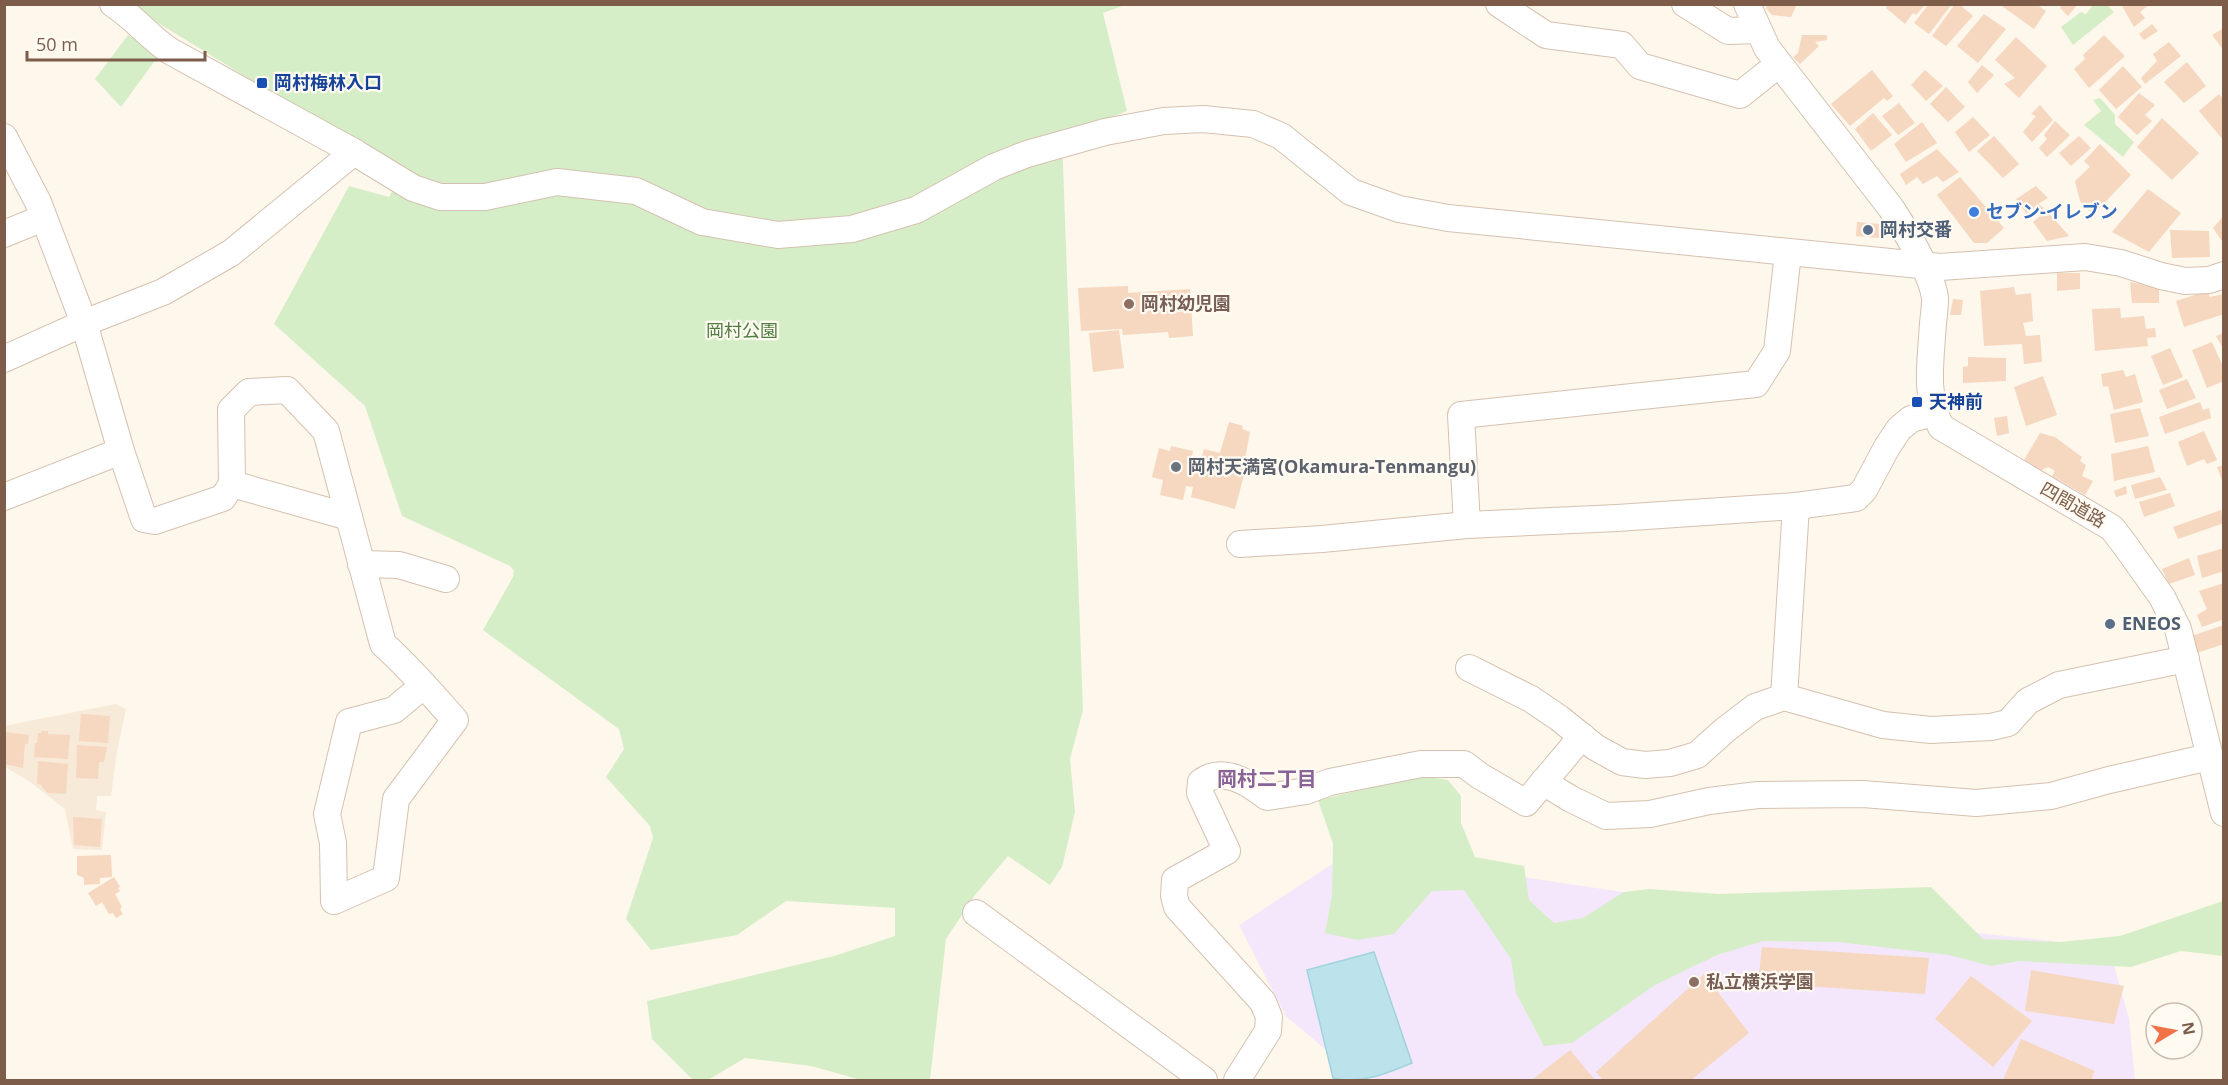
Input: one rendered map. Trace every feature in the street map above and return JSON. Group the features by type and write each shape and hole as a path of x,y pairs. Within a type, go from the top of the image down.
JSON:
{"street":[{"path":"113,4 133,18 155,41 170,51 354,152 413,188 440,197 485,197 557,182 636,191 702,222 778,235 852,229 916,210 994,167 1027,154 1124,128 1164,121 1203,119 1253,124 1281,136 1351,192 1399,209 1448,218 1922,266 1940,267 2085,257 2121,263 2185,281 2209,280 2223,275"},
{"path":"1499,4 1546,35 1622,45 1640,66 1740,95 1779,64"},
{"path":"1685,4 1728,31 1758,30"},
{"path":"1240,544 1322,539 1467,525 1617,519 1796,506 1856,498 1864,490 1899,429 1911,419 1933,412 1929,377 1935,299 1907,232 1891,207 1767,48 1747,4"},
{"path":"4,136 38,202 84,323 121,451 144,519 155,521 223,498 232,484 231,410 249,392 287,390 326,431 382,644 405,664 424,685 455,720 396,799 386,878 334,901 333,843 327,814 349,722 394,710 424,685"},
{"path":"4,359 84,323 163,292 231,253 354,152"},
{"path":"4,234 44,219"},
{"path":"1467,525 1461,415 1756,384 1777,351 1788,253"},
{"name":"四間道路","path":"1933,412 1941,427 2112,528 2162,597 2174,620 2186,659 2223,813"},
{"path":"4,497 121,451"},
{"path":"232,484 349,517"},
{"path":"1784,697 1796,506"},
{"path":"361,564 399,565 446,579"},
{"path":"1469,668 1531,699 1595,747 1622,762 1645,765 1670,763 1696,755 1755,707 1784,697 1883,725 1930,730 1991,727 2008,723 2028,701 2059,686 2186,659"},
{"path":"1237,1080 1268,1031 1269,1017 1263,1002 1177,907 1173,896 1175,880 1227,851 1200,793 1201,782 1209,776 1236,777 1267,797 1306,791 1330,782 1421,764 1464,764 1526,803 1582,736"},
{"path":"1543,782 1606,816 1650,814 1709,801 1758,795 1863,794 1976,803 2052,796 2209,757"},
{"path":"976,914 1204,1080"}],"shaded area":[{"path":"116,704 126,709 111,796 97,796 96,810 106,812 102,850 73,849 65,809 29,781 5,767 4,726"},
{"name":"私立横浜学園","path":"1357,848 1542,880 1710,905 2109,947 2129,1019 2135,1080 1361,1080 1286,1016 1239,925"}],"green space":[{"name":"岡村公園","path":"129,5 1125,5 1103,13 1127,111 1062,138 1083,710 1070,759 1075,812 1062,867 1050,885 1008,856 975,895 946,939 930,1080 861,1080 811,1066 745,1058 708,1080 693,1080 652,1039 647,1001 834,956 895,936 895,908 786,901 737,935 651,950 626,919 653,838 650,826 606,777 624,749 619,729 483,630 513,577 514,571 510,566 402,516 365,406 274,324 349,186 389,197 399,178 378,158"},
{"path":"2093,5 2107,5 2114,12 2073,45 2061,27 2081,12 2086,14"},
{"path":"128,35 159,55 121,107 95,79"},
{"path":"2100,98 2115,115 2115,124 2134,142 2123,157 2084,125 2101,111 2093,100"},
{"path":"1421,776 1448,780 1461,796 1461,823 1475,857 1524,866 1529,900 1554,923 1583,918 1624,892 1650,889 1718,894 1931,887 1983,939 2060,942 2120,936 2223,901 2223,956 2181,951 2131,967 2020,961 1991,966 1949,955 1838,942 1763,941 1717,955 1655,985 1572,1043 1544,1046 1516,993 1511,959 1464,890 1432,891 1394,934 1357,940 1325,933 1332,895 1333,844 1318,800"}],"water":[{"path":"1374,952 1412,1063 1364,1079 1333,1078 1307,970"}],"building":[{"path":"1768,4 1797,4 1791,17 1772,15 1766,8"},
{"path":"1888,4 1922,4 1924,6 1916,15 1913,13 1905,24 1886,8"},
{"path":"1929,4 1952,4 1929,34 1914,23"},
{"path":"1955,4 1959,4 1973,16 1946,46 1932,36"},
{"path":"1999,4 2036,4 2046,11 2034,29"},
{"path":"2062,4 2078,4 2068,16 2060,8"},
{"path":"2121,4 2150,4 2140,12 2145,18 2134,27"},
{"path":"1984,14 2006,29 1978,63 1957,46"},
{"path":"2152,24 2158,31 2144,40 2139,34"},
{"path":"2224,28 2224,51 2212,35"},
{"path":"1802,35 1827,35 1827,40 1815,42 1819,46 1800,64 1793,57 1798,53"},
{"path":"2104,35 2125,56 2089,88 2074,69 2085,59 2083,55"},
{"path":"2016,37 2047,66 2019,98 2004,84 2015,78 1995,60"},
{"path":"2169,42 2181,56 2145,84 2141,78 2157,61 2153,54"},
{"path":"2187,62 2206,86 2184,103 2164,82"},
{"path":"1982,65 1994,75 1977,93 1968,82"},
{"path":"2123,66 2142,87 2116,109 2099,90"},
{"path":"1872,70 1893,96 1887,101 1884,98 1850,126 1831,104"},
{"path":"1925,70 1943,86 1926,101 1911,85"},
{"path":"1946,87 1965,107 1948,122 1930,104"},
{"path":"2139,93 2155,105 2145,115 2152,121 2137,135 2118,117"},
{"path":"2219,94 2224,100 2224,141 2199,111"},
{"path":"1899,103 1915,123 1898,135 1882,116"},
{"path":"2040,105 2053,120 2032,142 2023,132 2036,116 2031,114"},
{"path":"1873,113 1892,135 1871,151 1855,129"},
{"path":"1973,117 1990,135 1969,152 1955,132"},
{"path":"2162,118 2199,153 2172,180 2137,147"},
{"path":"2055,121 2070,135 2047,157 2039,148 2047,139 2044,135"},
{"path":"1922,122 1937,143 1906,162 1894,144"},
{"path":"1994,136 2019,164 2003,178 1977,151"},
{"path":"2079,136 2091,148 2071,166 2059,153"},
{"path":"2100,144 2131,175 2093,215 2080,201 2075,181 2090,167 2084,161"},
{"path":"1937,149 1959,172 1943,182 1937,176 1923,184 1917,177 1906,185 1900,174"},
{"path":"1960,177 2004,228 1987,243 1974,243 1937,195"},
{"path":"2036,186 2048,198 2038,204 2044,208 2030,219 2016,199"},
{"path":"2148,189 2181,213 2149,252 2112,232"},
{"path":"2047,211 2069,236 2047,241 2033,222"},
{"path":"2224,215 2224,244 2213,228"},
{"name":"岡村交番","path":"1857,222 1881,224 1879,238 1856,236"},
{"path":"2170,230 2209,231 2210,257 2172,258"},
{"path":"2057,273 2080,273 2080,289 2057,291"},
{"path":"2130,282 2159,288 2159,303 2132,303"},
{"path":"1128,286 1128,293 1190,289 1193,336 1169,338 1168,332 1123,335 1122,329 1081,331 1078,288"},
{"path":"2014,287 2016,295 2031,293 2033,321 2023,323 2026,336 2040,335 2042,362 2024,364 2022,344 1984,346 1980,291"},
{"path":"2207,291 2210,297 2224,294 2224,314 2184,327 2176,301"},
{"path":"1953,299 1963,300 1961,315 1950,315"},
{"path":"2120,308 2121,318 2144,316 2146,329 2155,328 2156,337 2147,338 2148,346 2095,351 2092,309"},
{"path":"1119,330 1124,368 1093,372 1089,333"},
{"path":"2224,333 2224,350 2216,336"},
{"path":"2212,342 2224,369 2224,381 2207,388 2192,350"},
{"path":"2170,348 2183,377 2163,385 2151,356"},
{"path":"1968,357 2006,358 2006,381 1963,383 1963,367 1968,366"},
{"path":"2123,370 2126,377 2135,374 2143,402 2114,410 2108,386 2103,387 2101,374"},
{"path":"2043,376 2057,415 2026,426 2014,387"},
{"path":"2187,379 2196,398 2167,409 2159,390"},
{"path":"2200,402 2203,410 2209,408 2211,418 2165,434 2159,417"},
{"path":"2140,408 2149,436 2115,443 2110,414"},
{"path":"2007,416 2009,433 1997,436 1994,418"},
{"path":"1229,422 1243,426 1242,429 1250,432 1245,459 1248,460 1235,509 1191,497 1193,487 1186,486 1183,500 1160,495 1163,480 1152,477 1159,448 1170,451 1171,446 1193,451 1192,456 1200,458 1198,472 1204,449 1220,453"},
{"path":"2204,431 2217,460 2207,464 2204,459 2187,466 2178,442"},
{"path":"2040,433 2055,437 2082,457 2080,461 2086,465 2082,476 2093,481 2085,495 2052,476 2055,471 2048,467 2040,471 2024,460"},
{"path":"2148,446 2155,472 2114,481 2111,454"},
{"path":"2224,465 2224,483 2223,483 2217,467"},
{"path":"2160,477 2167,490 2135,499 2131,485"},
{"path":"2126,486 2127,494 2116,497 2114,491"},
{"path":"2170,493 2175,506 2144,517 2139,502"},
{"path":"2221,510 2224,523 2178,539 2173,527"},
{"path":"2224,548 2224,571 2202,578 2197,556"},
{"path":"2189,558 2195,575 2169,584 2162,569"},
{"path":"2224,583 2224,619 2202,627 2197,615 2207,609 2199,591"},
{"path":"2224,625 2224,644 2197,653 2191,636"},
{"path":"81,714 110,716 108,743 79,741"},
{"path":"41,731 48,731 48,734 70,735 68,759 34,757 35,743"},
{"path":"4,732 29,735 28,744 25,744 23,768 4,764"},
{"path":"77,745 107,747 104,762 99,762 98,779 76,778"},
{"path":"38,761 68,764 66,794 48,793 42,785 37,784"},
{"path":"73,817 102,819 100,847 74,845"},
{"path":"111,855 112,877 100,878 100,884 84,885 84,878 77,875 77,856"},
{"path":"114,877 120,887 118,888 120,891 115,894 123,914 116,918 113,913 109,914 102,902 96,906 88,893"},
{"path":"1762,947 1929,958 1925,994 1758,983"},
{"path":"2031,970 2124,986 2114,1024 2025,1011"},
{"path":"1704,974 1749,1033 1691,1080 1603,1080 1596,1072"},
{"path":"1971,976 2032,1021 1993,1067 1935,1019"},
{"path":"2021,1039 2095,1071 2091,1080 2003,1080"},
{"path":"1570,1050 1595,1080 1533,1079"}],"place":[{"name":"岡村梅林入口","path":"262,83"},
{"name":"セブン-イレブン","path":"1974,212"},
{"name":"岡村交番","path":"1868,230"},
{"name":"岡村幼児園","path":"1129,304"},
{"name":"天神前","path":"1917,402"},
{"name":"岡村天満宮(Okamura-Tenmangu)","path":"1176,467"},
{"name":"ENEOS","path":"2110,624"},
{"name":"私立横浜学園","path":"1694,982"}],"district":[{"name":"岡村二丁目","path":"1267,779"}]}
